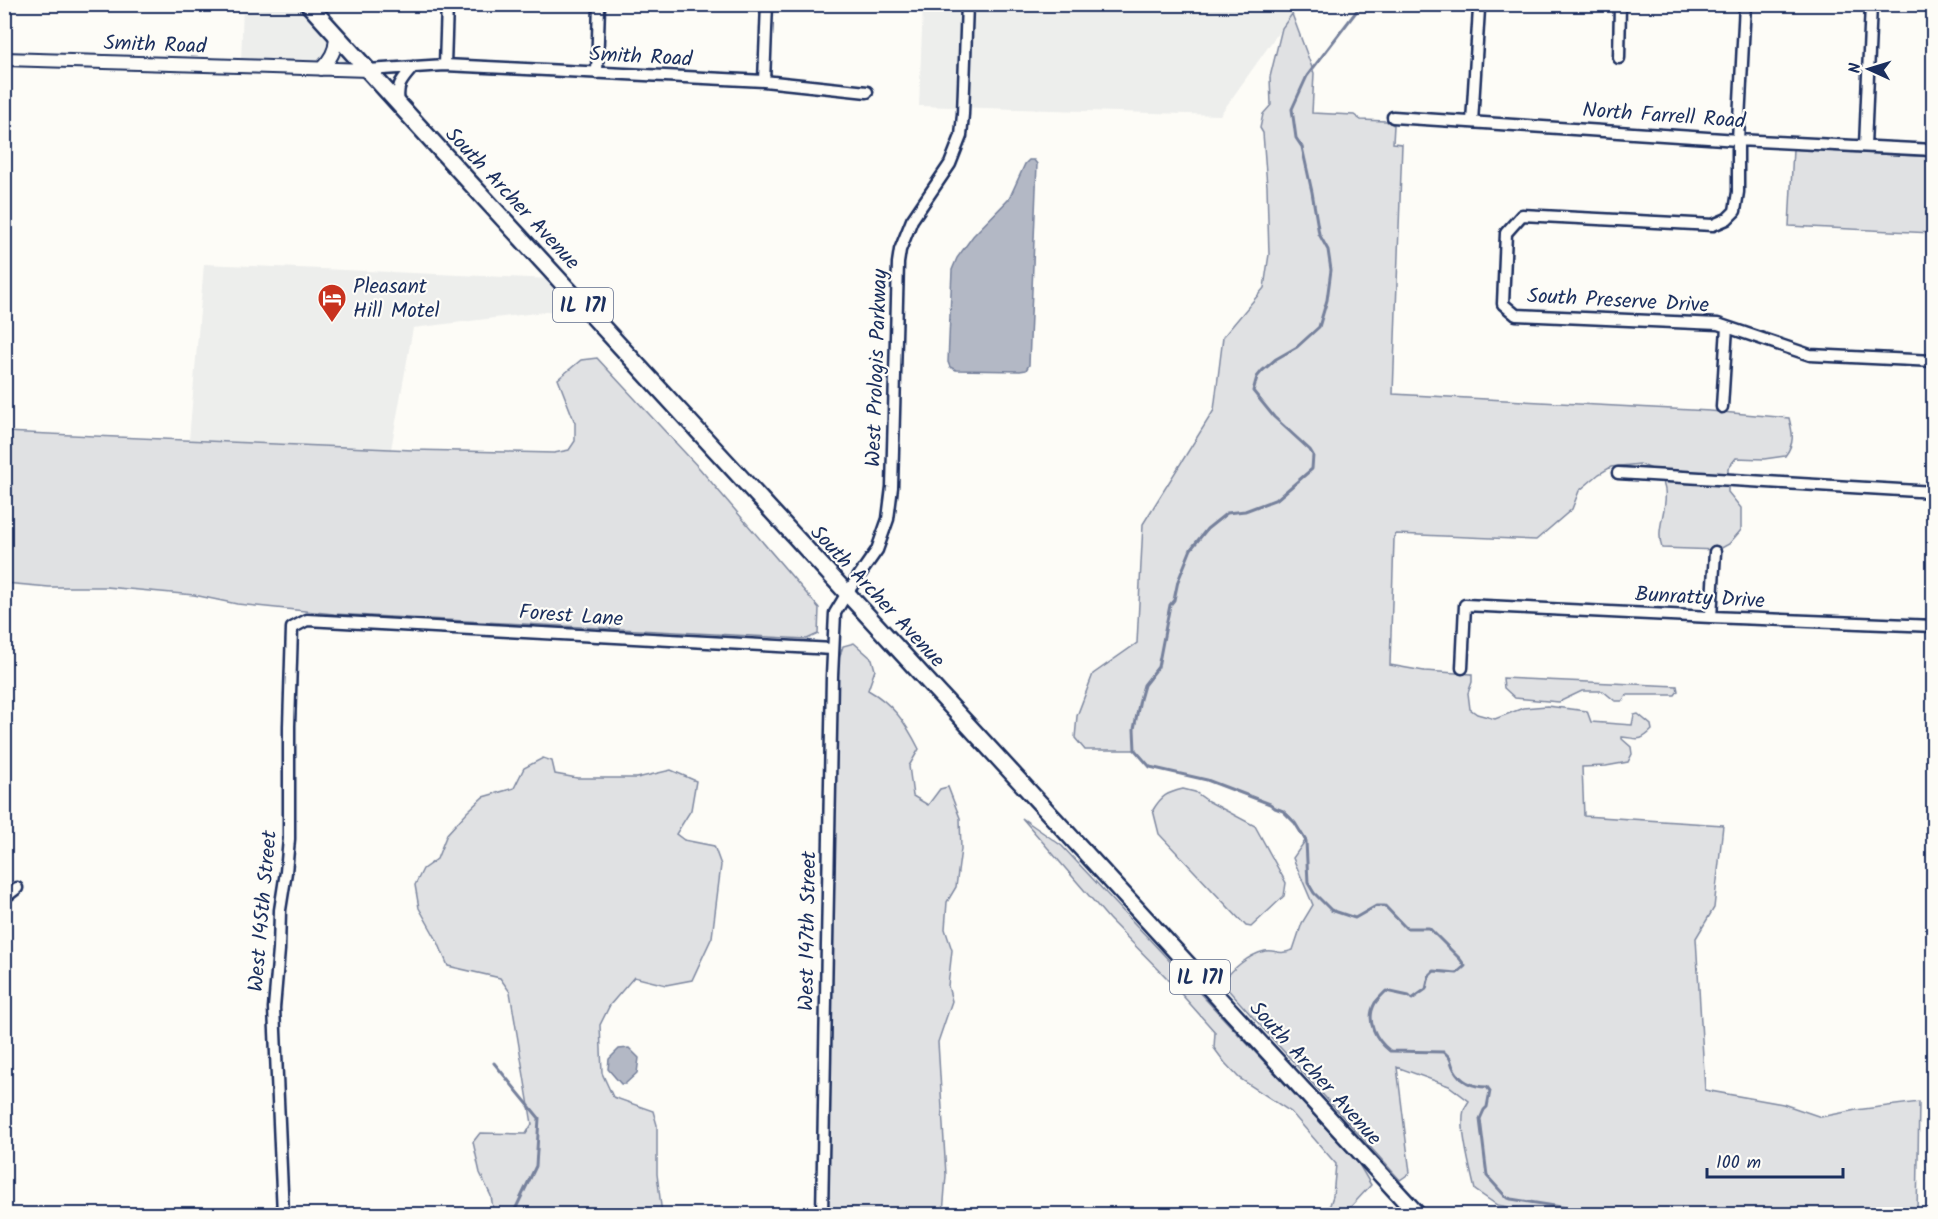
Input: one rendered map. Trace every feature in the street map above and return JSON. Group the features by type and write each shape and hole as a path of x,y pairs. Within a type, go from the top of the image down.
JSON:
{"main road":[{"name":"South Archer Avenue","path":"308,4 1417,1215"}],"street":[{"path":"445,65 447,4"},
{"path":"597,73 599,4"},
{"path":"764,81 767,4"},
{"name":"West Prologis Parkway","path":"833,649 835,613 877,550 888,519 892,487 900,250 912,220 950,164 961,136 968,4"},
{"path":"1472,122 1479,9 1482,4"},
{"path":"1619,58 1620,4"},
{"path":"1738,140 1746,4"},
{"path":"1865,146 1871,4"},
{"path":"321,69 333,54 335,34"},
{"name":"Smith Road","path":"4,59 368,70 445,65 764,81 867,92"},
{"path":"399,105 397,91 400,82 413,67"},
{"name":"North Farrell Road","path":"1393,117 1738,140 1934,150"},
{"name":"South Preserve Drive","path":"1738,140 1738,192 1735,211 1727,219 1713,225 1522,215 1506,233 1503,304 1516,315 1718,324 1810,355 1934,361"},
{"path":"1722,407 1727,327"},
{"path":"1618,472 1934,492"},
{"path":"1711,617 1715,552"},
{"name":"Bunratty Drive","path":"1462,668 1465,605 1934,626"},
{"name":"Forest Lane","path":"307,620 833,649"},
{"name":"West 145th Street","path":"283,1215 284,1196 274,1008 280,910 289,842 292,628 307,620"},
{"name":"West 147th Street","path":"822,1215 833,649"},
{"path":"4,898 16,888"}],"shaded area":[{"path":"299,4 353,64 241,62 243,5"},
{"path":"923,5 1298,5 1220,115 919,106"},
{"path":"1292,14 1314,73 1312,113 1354,115 1361,120 1386,121 1394,125 1393,143 1402,144 1393,394 1710,411 1789,418 1792,438 1785,456 1764,459 1736,458 1728,468 1728,492 1741,508 1741,530 1729,544 1718,550 1662,548 1660,533 1665,505 1665,488 1659,472 1640,464 1611,467 1599,474 1579,491 1572,509 1536,540 1396,534 1390,665 1424,671 1472,674 1468,693 1470,709 1477,714 1495,719 1523,708 1547,706 1587,711 1591,722 1632,725 1634,715 1638,714 1651,725 1652,730 1641,738 1622,737 1631,747 1632,754 1628,762 1582,767 1584,816 1723,825 1714,908 1696,938 1705,1090 1783,1104 1821,1117 1919,1102 1917,1214 1554,1214 1497,1205 1475,1190 1463,1127 1464,1110 1469,1101 1449,1086 1397,1067 1410,1173 1400,1180 1222,983 1236,968 1253,956 1265,951 1293,950 1302,923 1313,905 1293,858 1305,841 1299,829 1287,814 1270,804 1207,780 1150,767 1135,750 1085,750 1075,738 1077,716 1093,674 1137,643 1143,524 1214,410 1223,337 1264,288 1269,254 1267,186 1263,133 1260,128 1263,114 1271,105 1270,77 1282,28"},
{"path":"1793,149 1933,157 1932,233 1789,226"},
{"path":"1029,160 1034,160 1037,164 1029,365 1026,370 1020,371 956,370 950,367 948,362 952,270 957,258 973,236 1009,199"},
{"path":"204,264 552,279 577,308 413,328 391,449 189,440"},
{"path":"597,358 700,469 819,608 818,634 807,639 334,614 237,604 194,595 106,587 49,587 5,583 5,432 413,450 554,453 569,450 575,441 575,423 558,379 581,360"},
{"path":"854,643 872,659 875,670 868,690 885,701 898,715 919,749 909,766 913,796 928,805 940,789 948,787 960,818 961,849 956,887 947,902 945,929 952,950 948,986 952,1001 938,1042 946,1175 943,1214 822,1214 836,668 843,646"},
{"path":"1503,678 1677,686 1678,691 1675,695 1627,695 1622,701 1615,701 1603,691 1582,691 1559,702 1515,698 1504,688"},
{"path":"543,758 552,761 555,774 577,778 637,778 671,770 696,781 691,810 676,834 684,840 714,846 721,865 712,937 692,980 666,985 634,977 610,1005 600,1025 602,1073 613,1097 653,1111 657,1125 657,1174 662,1214 494,1214 491,1196 480,1173 473,1142 480,1133 526,1134 532,1124 510,992 500,978 448,966 419,908 415,885 423,869 437,859 447,834 467,812 483,797 514,788 524,768"},
{"path":"1183,789 1195,792 1255,826 1286,883 1284,896 1251,927 1246,926 1159,834 1153,810 1165,795"},
{"path":"1022,818 1062,846 1357,1161 1371,1185 1344,1214 1327,1214 1333,1196 1336,1164 1291,1112 1239,1078 1225,1063 1214,1048 1215,1032 1167,978 1109,919"},
{"path":"629,1048 639,1058 637,1073 625,1084 621,1084 608,1069 609,1059 619,1049"}],"waterway":[{"path":"1362,4 1307,76 1292,109 1296,138 1302,147 1319,234 1328,250 1331,270 1327,300 1319,327 1297,347 1276,359 1262,371 1257,377 1253,391 1274,417 1310,450 1313,455 1312,469 1277,499 1245,511 1227,513 1207,529 1191,549 1178,581 1174,600 1170,605 1158,667 1144,685 1140,699 1134,729 1135,750 1150,767 1207,780 1283,811 1295,823 1306,841 1308,883 1314,893 1331,910 1355,918 1376,906 1385,906 1406,928 1429,928 1460,959 1465,966 1457,973 1434,971 1429,976 1426,989 1412,999 1409,996 1386,991 1372,1010 1371,1017 1376,1036 1390,1051 1444,1052 1457,1074 1464,1080 1472,1085 1487,1087 1490,1091 1487,1107 1480,1119 1487,1176 1506,1197 1591,1214"},
{"path":"494,1063 539,1118 536,1166 513,1214"}],"place":[{"name":"Pleasant Hill Motel","path":"332,324"}]}
